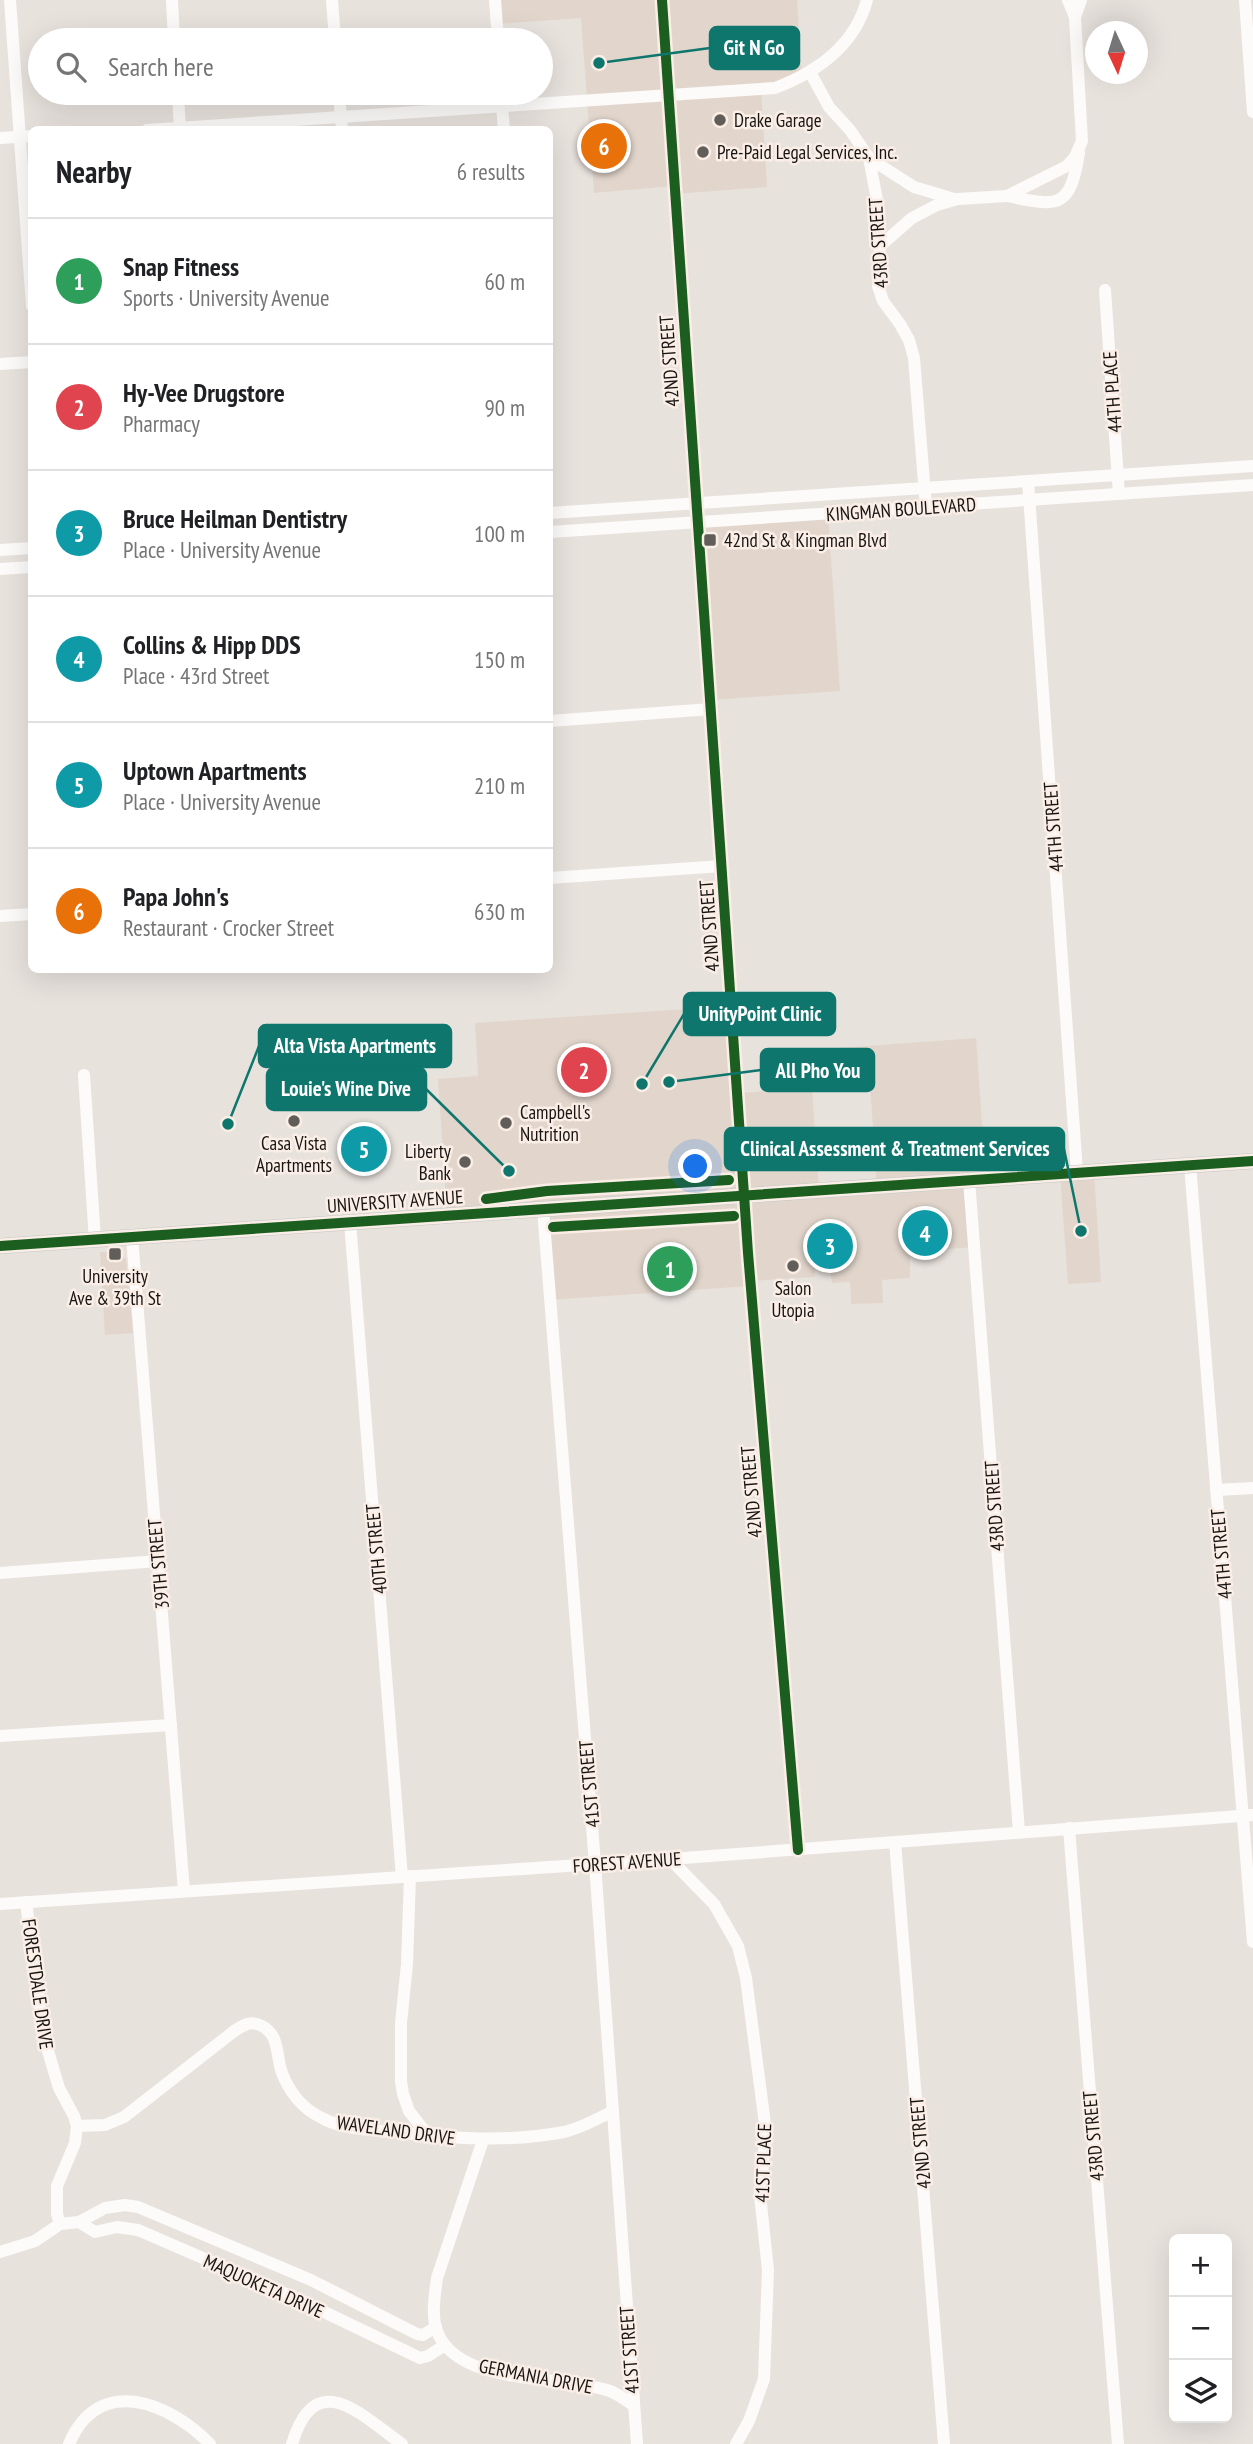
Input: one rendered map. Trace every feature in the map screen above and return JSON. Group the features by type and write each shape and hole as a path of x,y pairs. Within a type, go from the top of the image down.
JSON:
{"main road":[{"name":"UNIVERSITY AVENUE","path":"0,1247 1253,1161"}],"street":[{"path":"10,0 25,136 28,209"},
{"path":"172,0 173,28"},
{"path":"332,0 334,28"},
{"path":"495,0 497,28"},
{"name":"42ND STREET","path":"662,0 745,1194 798,1850"},
{"path":"553,104 775,88 810,72 847,39 862,18 867,0"},
{"path":"880,246 912,218 937,205 958,200 1007,196 1046,203 1058,200 1069,192 1082,141 1074,17 1068,0"},
{"path":"1074,17 1081,0"},
{"path":"1245,0 1253,112"},
{"name":"43RD STREET","path":"810,72 829,107 850,130 869,158 877,200 880,246 878,286 883,301 909,340 914,358 926,507"},
{"path":"179,105 180,126"},
{"path":"340,105 341,124"},
{"path":"277,126 341,124 532,105"},
{"path":"502,107 504,126"},
{"path":"0,138 25,136"},
{"path":"1007,196 1067,166 1080,149"},
{"path":"869,158 914,187 958,200"},
{"name":"44TH PLACE","path":"1105,290 1119,494"},
{"path":"0,364 28,362"},
{"name":"KINGMAN BOULEVARD","path":"553,513 1253,466"},
{"name":"44TH STREET","path":"1028,481 1077,1172"},
{"name":"KINGMAN BOULEVARD","path":"553,532 1253,485"},
{"path":"0,550 28,548"},
{"path":"0,569 28,567"},
{"path":"553,721 711,709"},
{"path":"553,878 722,866"},
{"path":"0,916 28,914"},
{"path":"84,1075 95,1240"},
{"name":"44TH STREET","path":"1190,1165 1216,1490 1248,1815 1253,1942"},
{"name":"43RD STREET","path":"969,1180 1019,1832"},
{"name":"41ST STREET","path":"543,1209 595,1864 637,2444"},
{"name":"40TH STREET","path":"350,1222 406,1877"},
{"name":"39TH STREET","path":"132,1237 184,1891"},
{"path":"1216,1490 1253,1488"},
{"path":"0,1573 158,1561"},
{"path":"0,1737 171,1724"},
{"name":"FOREST AVENUE","path":"0,1904 798,1850 1248,1815"},
{"name":"43RD STREET","path":"1069,1828 1118,2444"},
{"name":"42ND STREET","path":"895,1842 944,2444"},
{"name":"41ST PLACE","path":"670,1859 714,1904 738,1947 746,1978 766,2132 760,2195 768,2270 764,2379 749,2421 736,2444"},
{"path":"406,1877 407,1964 401,2024 402,2094 422,2128 435,2137"},
{"name":"FORESTDALE DRIVE","path":"26,1902 43,2034 59,2088 74,2116 76,2126"},
{"name":"WAVELAND DRIVE","path":"76,2126 104,2125 124,2117 233,2032 251,2023 269,2030 276,2042 282,2074 293,2094 319,2117 345,2126 483,2140 565,2132 582,2127 613,2111"},
{"path":"60,2224 57,2214 57,2186 75,2143 76,2126"},
{"name":"GERMANIA DRIVE","path":"483,2140 437,2277 434,2301 436,2327 445,2344 465,2361 484,2368 544,2382 587,2386 611,2392 633,2405"},
{"name":"MAQUOKETA DRIVE","path":"0,2252 35,2241 60,2224 79,2222 106,2208 138,2207 311,2280 417,2334 424,2335 436,2327"},
{"name":"MAQUOKETA DRIVE","path":"79,2222 95,2232 117,2227 138,2230 293,2297 420,2358 428,2356 445,2344"},
{"path":"69,2444 81,2423 91,2414 115,2403 129,2401 166,2410 187,2422 210,2444"},
{"path":"292,2444 297,2425 305,2412 321,2403 332,2401 354,2409 402,2444"}],"shaded area":[{"path":"495,0 797,0 802,77 761,89 767,187 674,194 673,186 594,193 581,18 497,24"},
{"path":"828,514 840,691 711,700 698,522"},
{"path":"732,1006 738,1093 812,1088 819,1189 877,1185 870,1084 830,1087 826,1049 976,1038 986,1178 970,1180 974,1247 910,1252 910,1278 882,1280 883,1303 851,1304 850,1282 832,1283 830,1268 815,1269 815,1277 751,1281 751,1286 550,1300 543,1209 447,1215 438,1079 478,1076 475,1023"},
{"path":"1094,1171 1101,1282 1068,1284 1060,1174"},
{"path":"100,1252 116,1252 126,1259 133,1333 105,1335"}],"cycle path":[{"path":"662,0 748,1253 798,1850"},
{"path":"0,1246 1253,1161"},
{"path":"486,1199 547,1191 729,1180"},
{"path":"553,1227 734,1216"}],"place":[{"name":"Git N Go","path":"599,63"},
{"name":"Drake Garage","path":"720,120"},
{"name":"Papa John's","path":"604,146"},
{"name":"Pre-Paid Legal Services, Inc.","path":"703,152"},
{"name":"42nd St & Kingman Blvd","path":"710,540"},
{"name":"Hy-Vee Drugstore","path":"584,1070"},
{"name":"All Pho You","path":"669,1082"},
{"name":"UnityPoint Clinic","path":"642,1084"},
{"name":"Casa Vista Apartments","path":"294,1121"},
{"name":"Campbell's Nutrition","path":"506,1123"},
{"name":"Alta Vista Apartments","path":"228,1124"},
{"name":"Uptown Apartments","path":"364,1149"},
{"name":"Liberty Bank","path":"465,1162"},
{"name":"Louie's Wine Dive","path":"509,1171"},
{"name":"Clinical Assessment & Treatment Services","path":"1081,1231"},
{"name":"Collins & Hipp DDS","path":"925,1233"},
{"name":"Bruce Heilman Dentistry","path":"830,1246"},
{"name":"University Ave & 39th St","path":"115,1254"},
{"name":"Salon Utopia","path":"793,1266"},
{"name":"Snap Fitness","path":"670,1269"}]}
